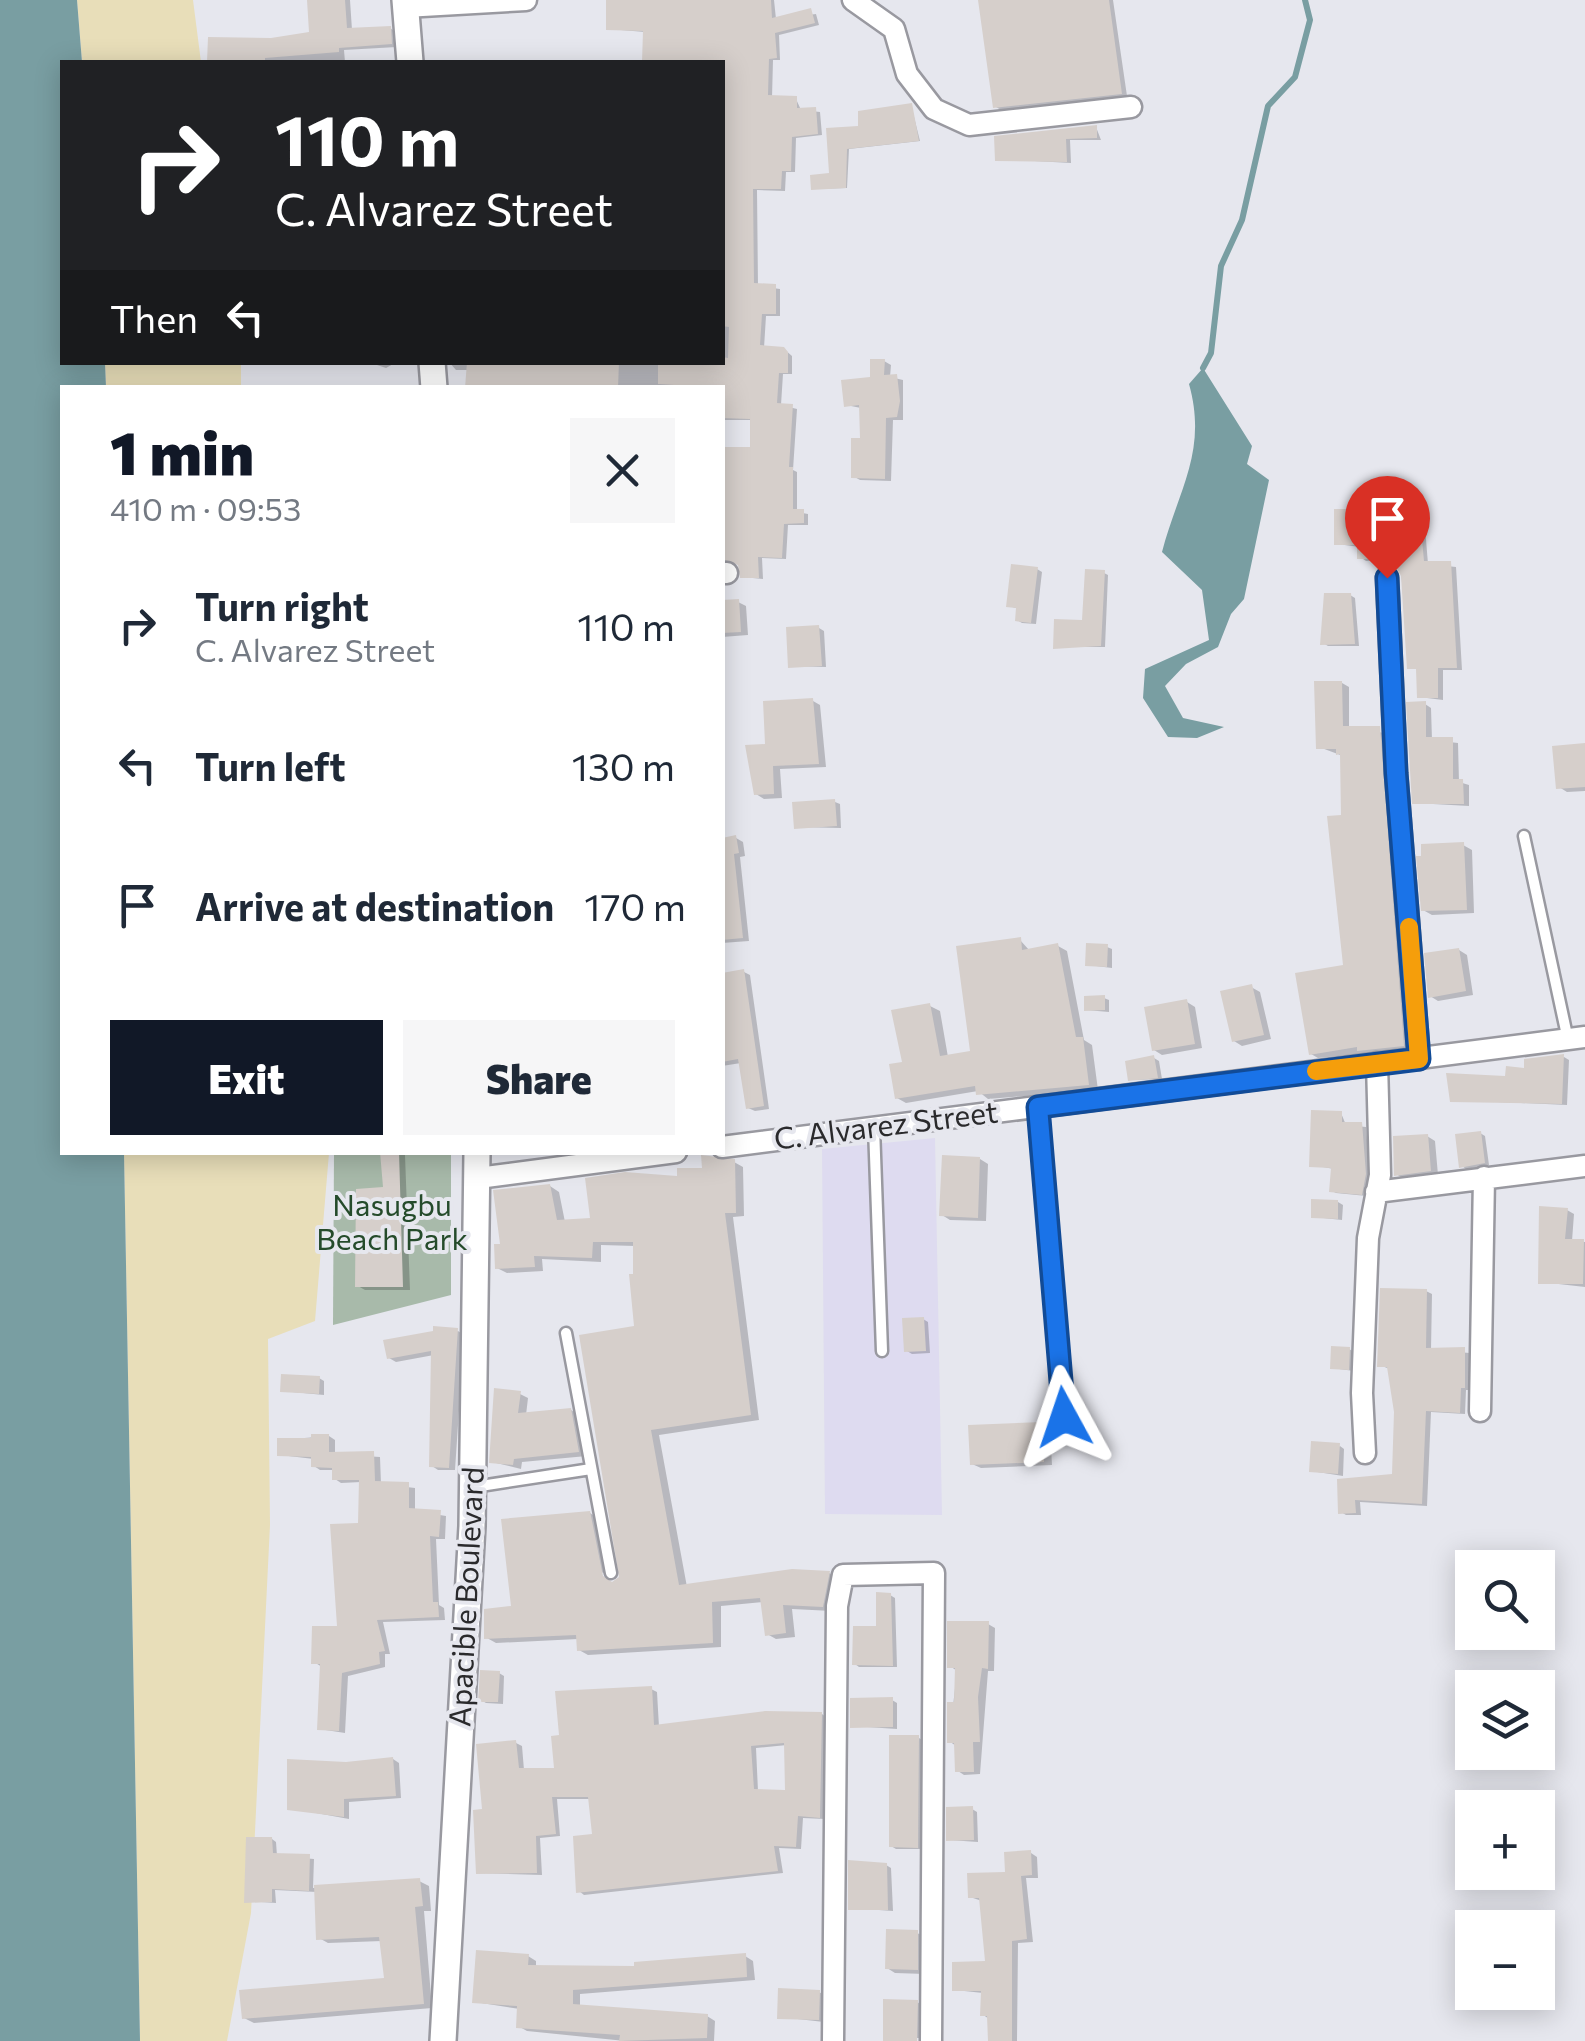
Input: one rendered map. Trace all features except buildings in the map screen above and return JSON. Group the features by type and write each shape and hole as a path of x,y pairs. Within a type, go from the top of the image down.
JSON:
{"street":[{"path":"410,60 405,4 526,0"},
{"path":"853,0 894,28 907,74 934,109 968,125 1131,108"},
{"path":"1387,578 1396,773 1419,1059"},
{"name":"C. Alvarez Street","path":"725,1146 1576,1038"},
{"path":"1365,1452 1362,1393 1368,1238 1381,1127 1377,1063"},
{"path":"478,1165 630,1155"},
{"name":"Apacible Boulevard","path":"443,2041 473,1487 478,1165"},
{"path":"1376,1192 1585,1166"},
{"path":"1480,1411 1484,1177"},
{"path":"833,2041 837,1606 843,1574 934,1573 930,2041"}],"lane":[{"path":"1524,836 1576,1038"},
{"path":"1038,1107 1064,1417"},
{"path":"874,1127 882,1351"},
{"path":"566,1333 611,1573"},
{"path":"473,1487 592,1469"}],"shaded area":[{"path":"935,1138 942,1515 825,1514 822,1149"}],"green space":[{"name":"Nasugbu Beach Park","path":"334,1155 451,1155 451,1295 333,1325"}],"sand":[{"path":"77,0 193,0 201,60 82,60"},
{"path":"105,365 241,365 241,385 106,385"},
{"path":"124,1155 329,1155 315,1321 268,1339 270,1525 251,1913 227,2041 140,2041"}],"water":[{"path":"0,0 77,0 82,60 60,60 60,365 105,365 106,385 60,385 60,1155 124,1155 140,2041 0,2041"},
{"path":"1203,368 1252,446 1247,464 1269,480 1244,599 1231,614 1218,647 1186,664 1165,686 1183,718 1224,727 1197,738 1168,737 1143,698 1145,669 1209,640 1202,590 1162,552 1193,451 1194,408 1189,384"}],"waterway":[{"path":"1203,368 1211,353 1221,266 1242,220 1268,106 1295,77 1310,20 1305,0"}],"slow traffic":[{"path":"1316,1071 1419,1059 1409,927"}],"route":[{"path":"1064,1417 1038,1107 1419,1059 1396,773 1387,578"}]}
